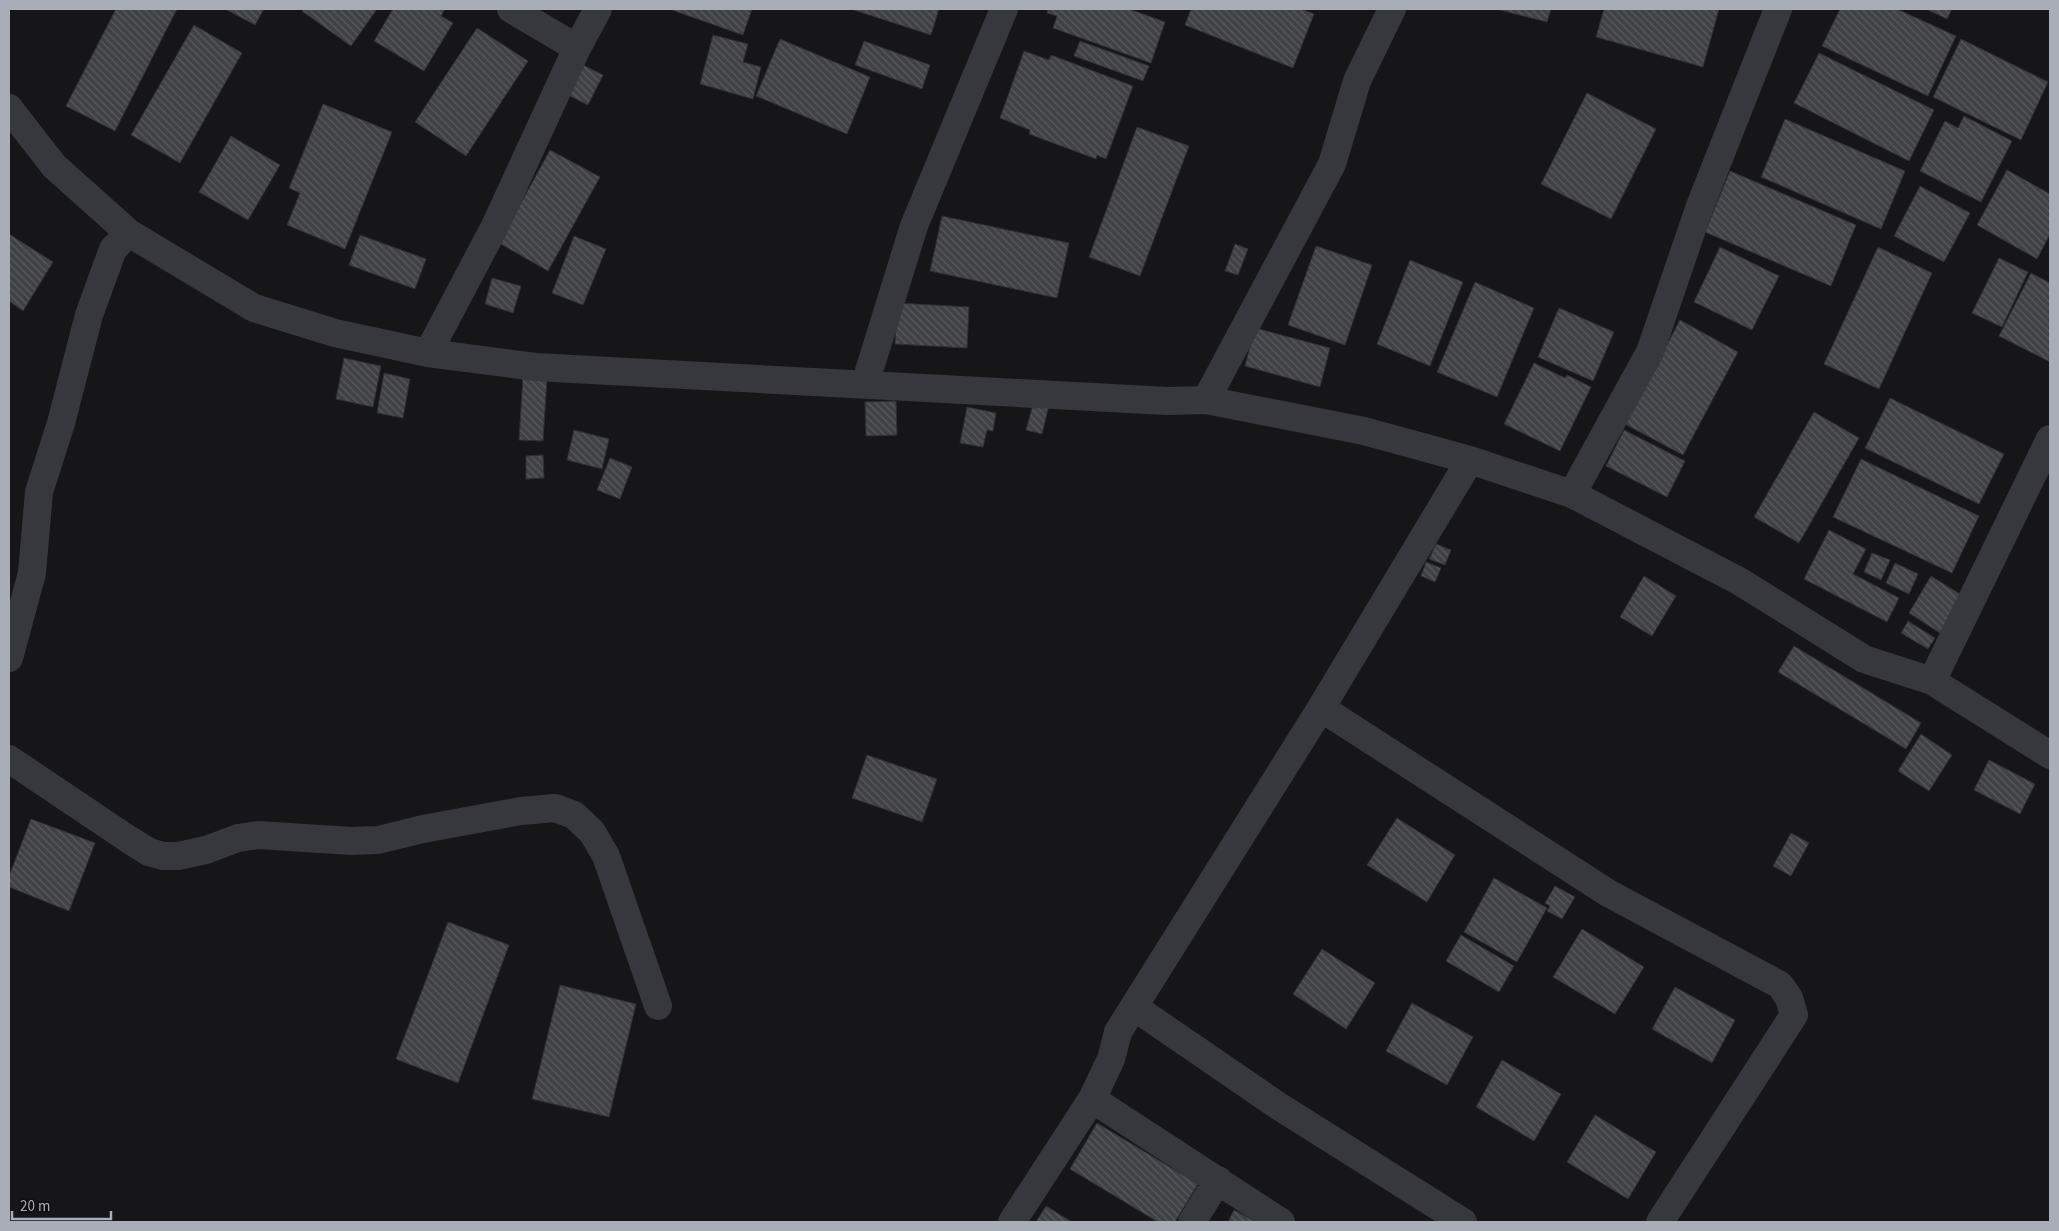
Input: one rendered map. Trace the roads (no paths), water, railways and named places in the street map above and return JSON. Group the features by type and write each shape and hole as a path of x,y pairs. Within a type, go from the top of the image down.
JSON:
{"street":[{"path":"511,9 578,48"},
{"path":"428,353 495,226 598,9"},
{"path":"865,384 914,226 1004,9"},
{"path":"1206,400 1332,164 1358,81 1392,9"},
{"path":"1572,494 1650,352 1700,206 1778,9"},
{"path":"9,108 54,166 129,233 254,308 335,333 428,353 535,367 1167,401 1206,400 1364,431 1470,460 1572,494 1739,582 1864,659 1932,681 2050,755"},
{"path":"9,658 32,573 39,492 61,423 89,316 113,249 129,233"},
{"path":"1932,681 2050,439"},
{"path":"1012,1222 1092,1099 1112,1059 1118,1032 1321,708 1470,460"},
{"path":"1321,708 1608,893 1780,985 1789,998 1794,1015 1660,1222"},
{"path":"9,759 128,839 149,852 163,856 178,856 206,850 238,838 258,835 352,841 378,840 423,828 522,811 555,808 574,815 592,832 606,856 658,1006"},
{"path":"1134,1007 1277,1105 1463,1222"},
{"path":"1092,1099 1281,1222"},
{"path":"1192,1222 1218,1180"}]}
